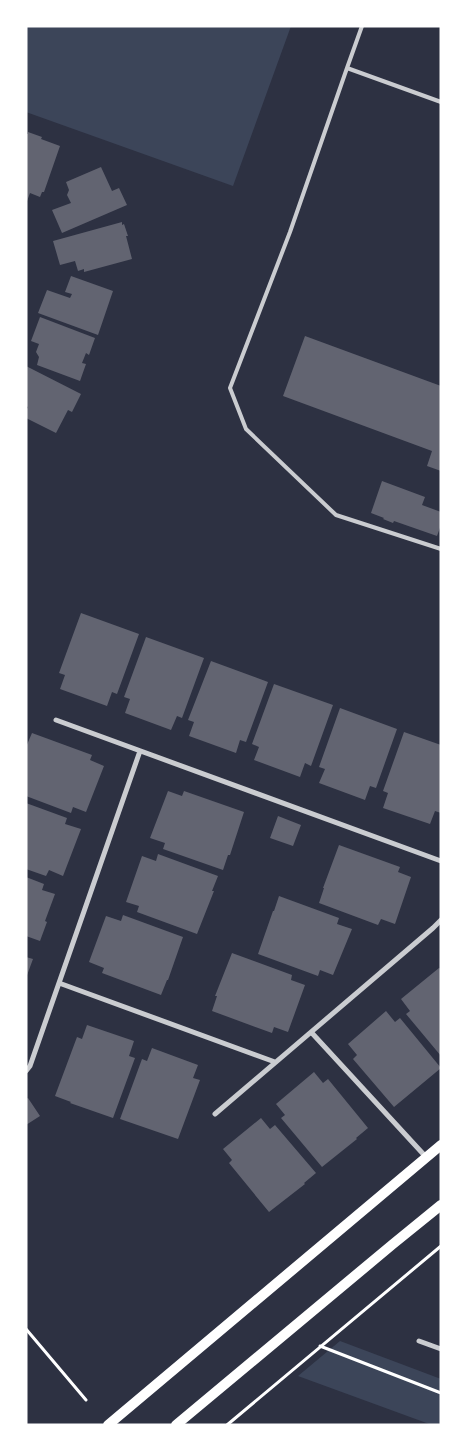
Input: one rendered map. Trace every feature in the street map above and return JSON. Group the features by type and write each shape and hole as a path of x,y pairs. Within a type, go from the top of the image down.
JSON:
{"main road":[{"path":"108,1425 441,1145"},
{"path":"176,1425 441,1206"}],"street":[{"path":"56,720 441,861"},
{"path":"26,1071 30,1066 140,751"},
{"path":"215,1114 441,920"},
{"path":"59,983 275,1062"},
{"path":"311,1032 426,1157"},
{"path":"419,1341 441,1349"}],"lane":[{"path":"362,26 290,232 230,388 246,429 336,515 441,550"},
{"path":"347,68 441,102"}],"path":[{"path":"227,1425 441,1246"},
{"path":"26,1329 86,1400"},
{"path":"320,1346 441,1393"}],"shaded area":[{"path":"26,26 291,26 233,186 26,112"},
{"path":"340,1341 441,1379 441,1425 432,1425 298,1376"}],"building":[{"path":"28,132 60,146 44,192 42,192 40,197 30,193 26,204 26,134"},
{"path":"101,167 112,191 119,188 127,205 62,233 52,210 71,203 67,195 69,190 66,182"},
{"path":"122,222 128,236 126,236 132,259 84,272 84,269 78,271 75,261 60,265 53,241"},
{"path":"71,276 113,291 98,335 38,313 47,290 70,298 72,294 65,292"},
{"path":"40,317 95,338 89,355 86,353 82,363 86,364 80,381 37,365 39,357 36,352 39,344 31,341"},
{"path":"305,336 441,386 441,471 427,466 432,451 283,396"},
{"path":"26,366 81,394 72,412 68,410 56,433 26,418 28,407 26,406"},
{"path":"382,481 425,497 422,505 441,512 441,525 437,536 394,521 393,523 371,513"},
{"path":"81,613 139,634 117,694 112,692 107,706 60,689 65,675 59,673"},
{"path":"146,637 204,658 182,718 177,716 171,730 125,713 130,699 124,697"},
{"path":"211,661 268,682 246,742 240,740 236,753 189,736 194,722 188,720"},
{"path":"274,684 333,705 311,766 305,763 300,777 254,760 259,747 252,744"},
{"path":"340,708 397,729 376,788 370,786 365,800 319,783 325,769 319,767"},
{"path":"404,732 441,745 441,813 435,811 430,824 383,808 388,793 383,791"},
{"path":"32,733 92,755 90,760 104,766 86,812 73,807 71,813 26,796 26,747"},
{"path":"168,791 182,796 184,791 244,812 223,870 163,849 165,843 150,838"},
{"path":"26,803 67,818 65,824 81,829 63,876 49,870 46,876 26,869"},
{"path":"278,816 301,825 293,846 270,838"},
{"path":"339,845 400,867 398,872 411,877 395,924 381,919 378,925 319,903"},
{"path":"158,854 218,876 197,934 137,912 139,906 126,902 142,856 156,861"},
{"path":"26,877 44,884 42,890 55,894 40,941 26,936"},
{"path":"279,896 339,918 337,924 352,929 333,975 320,970 318,976 258,954"},
{"path":"123,915 183,937 161,995 102,973 104,968 89,962 106,916 121,921"},
{"path":"232,953 292,975 291,980 305,985 288,1032 274,1027 272,1033 212,1011 217,996 215,996"},
{"path":"26,957 33,959 26,978"},
{"path":"439,968 441,969 441,1056 406,1014 410,1011 401,999"},
{"path":"386,1011 395,1022 400,1018 441,1068 394,1107 353,1059 357,1055 348,1044"},
{"path":"87,1025 134,1041 129,1056 135,1058 113,1118 55,1096 77,1037 82,1039"},
{"path":"152,1048 198,1065 193,1078 200,1080 178,1139 120,1119 142,1059 147,1061"},
{"path":"314,1072 323,1083 328,1079 368,1128 322,1167 281,1118 285,1115 276,1104"},
{"path":"28,1098 40,1116 26,1125 26,1099"},
{"path":"261,1118 270,1129 275,1125 316,1173 269,1212 229,1163 232,1160 223,1149"}]}
